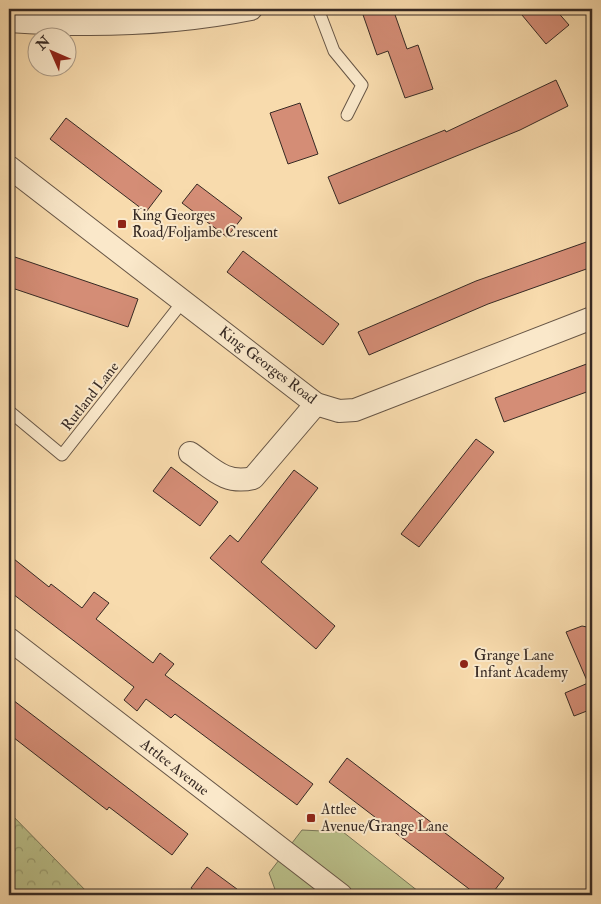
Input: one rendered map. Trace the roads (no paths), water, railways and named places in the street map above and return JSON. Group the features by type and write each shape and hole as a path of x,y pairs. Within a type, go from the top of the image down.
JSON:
{"street":[{"path":"9,21 62,25 142,23 205,18 251,9"},
{"name":"King Georges Road","path":"9,167 184,300 282,380 316,404 339,412 355,410 592,318"},
{"path":"190,453 228,480 242,481 253,478 316,404"},
{"name":"Attlee Avenue","path":"9,639 341,895"}],"lane":[{"path":"318,9 334,51 362,85 348,115"},
{"name":"Rutland Lane","path":"9,411 62,455 184,300"}],"place":[{"name":"King Georges Road/Foljambe Crescent","path":"122,224"},
{"name":"Grange Lane Infant Academy","path":"464,664"},
{"name":"Attlee Avenue/Grange Lane","path":"311,818"}]}
